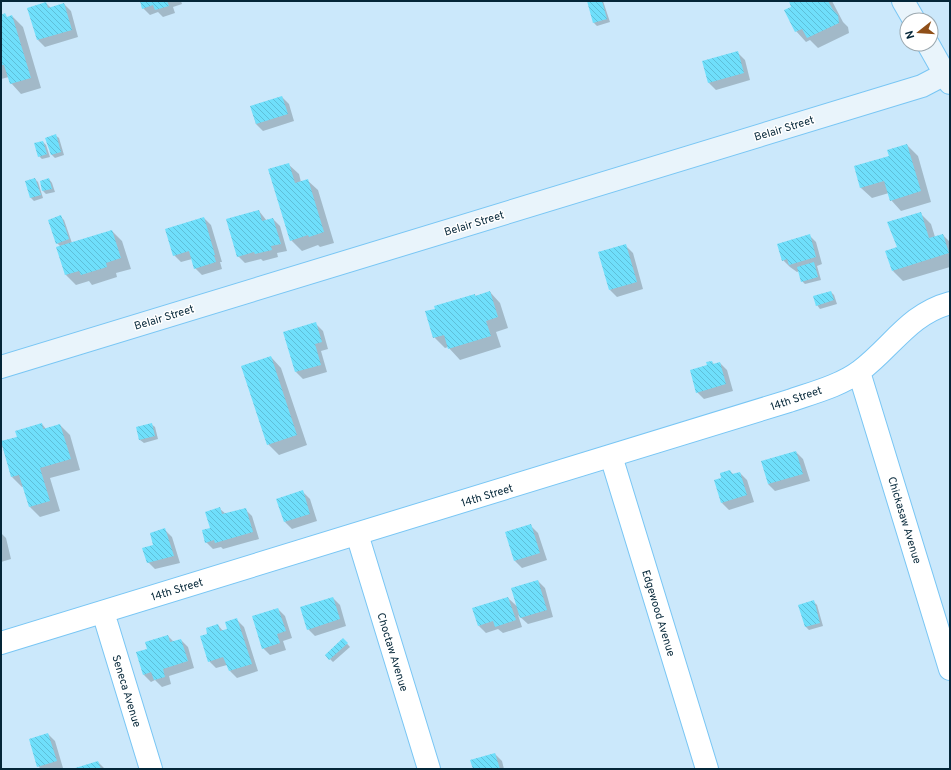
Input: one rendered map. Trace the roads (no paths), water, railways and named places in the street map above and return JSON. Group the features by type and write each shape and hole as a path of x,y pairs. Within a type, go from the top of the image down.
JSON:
{"street":[{"path":"903,1 909,12"},
{"path":"933,52 948,78"},
{"name":"Belair Street","path":"1,367 948,78"},
{"name":"14th Street","path":"1,643 789,401 836,384 859,372 916,318 950,303"},
{"name":"Chickasaw Avenue","path":"859,372 950,669"},
{"name":"Edgewood Avenue","path":"611,456 707,769"},
{"name":"Choctaw Avenue","path":"357,534 429,769"},
{"name":"Seneca Avenue","path":"103,612 151,769"}]}
